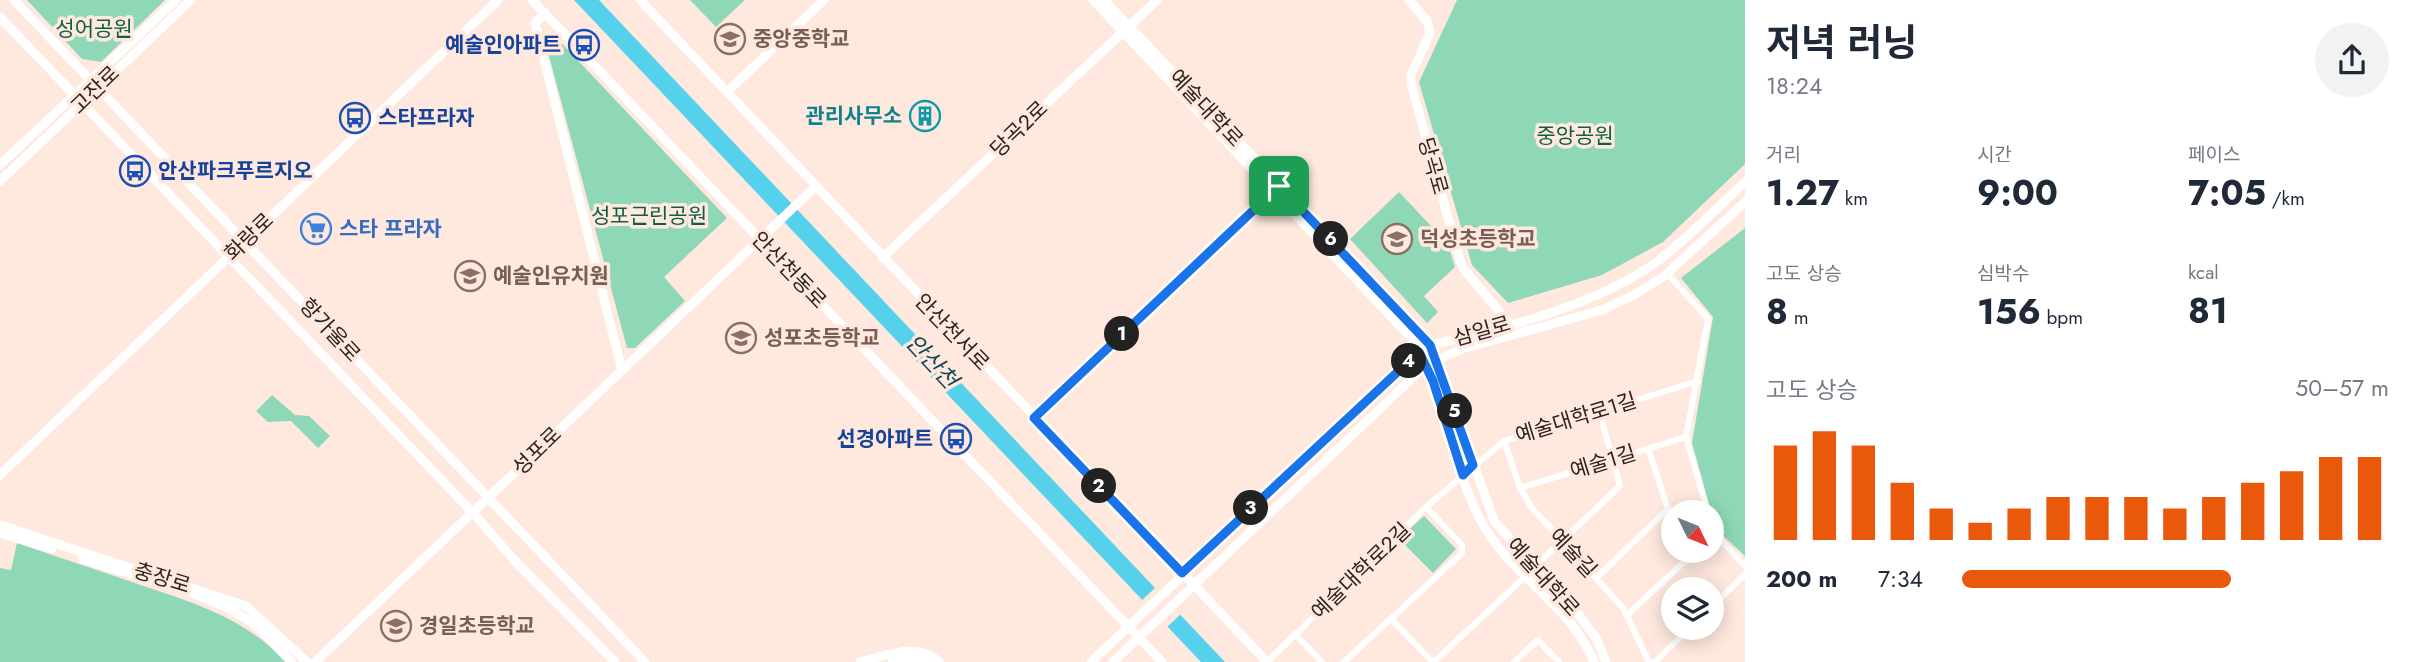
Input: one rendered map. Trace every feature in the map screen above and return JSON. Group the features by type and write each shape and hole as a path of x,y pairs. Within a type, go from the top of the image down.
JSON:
{"street":[{"name":"항가울로","path":"14,0 246,240 645,662"},
{"name":"고잔로","path":"0,165 176,0"},
{"name":"고잔로","path":"0,181 191,0"},
{"name":"화랑로","path":"0,475 498,0"},
{"name":"안산천동로","path":"533,0 759,239 1133,622 1139,638 1162,662"},
{"name":"안산천서로","path":"640,0 1267,662"},
{"path":"728,90 824,0"},
{"name":"예술대학로","path":"1093,0 1126,29 1276,188 1430,345 1494,521 1533,568 1576,611 1596,638 1606,662"},
{"name":"예술대학로","path":"1104,0 1126,29"},
{"name":"당곡2로","path":"882,258 1157,0"},
{"name":"당곡로","path":"1409,0 1429,27 1430,33 1411,75 1411,84 1460,260 1463,268 1510,324"},
{"path":"545,13 535,23 622,370"},
{"name":"항가울로","path":"0,16 73,96 611,660"},
{"name":"삼일로","path":"1091,662 1182,573 1419,352 1430,345 1510,324 1598,295 1629,280 1658,261 1745,182"},
{"name":"성포로","path":"315,662 815,187"},
{"path":"1034,418 1276,188"},
{"name":"예술대학로","path":"1276,188 1414,341 1426,365 1482,523 1526,576 1567,615 1584,638 1594,662"},
{"name":"삼일로","path":"1113,662 1426,365 1514,334 1602,310 1634,295 1667,274 1745,202"},
{"path":"1667,274 1708,319 1686,436 1704,500"},
{"name":"예술대학로1길","path":"1463,475 1504,441 1698,381"},
{"path":"1533,568 1620,486 1599,411"},
{"name":"예술1길","path":"1520,488 1686,436"},
{"name":"예술길","path":"1504,441 1520,488 1532,508 1597,578 1627,615 1649,662"},
{"path":"1597,578 1668,509 1648,448"},
{"name":"예술대학로2길","path":"1267,662 1463,475"},
{"name":"예술대학로2길","path":"1344,662 1462,553 1461,545 1426,508"},
{"name":"충장로","path":"0,525 246,607 307,662"},
{"name":"충장로","path":"0,533 213,603 241,615 270,638 292,662"},
{"path":"1724,546 1745,566"},
{"path":"1627,615 1682,564"},
{"path":"1724,595 1745,574"},
{"path":"1391,619 1433,662 1526,576"},
{"name":"예술대학로2길","path":"1295,634 1322,662"},
{"path":"1514,662 1538,640 1559,662"},
{"path":"1655,662 1678,640"},
{"path":"860,662 923,651 939,662"},
{"path":"892,662 909,658 927,662"}],"green space":[{"name":"성어공원","path":"27,0 165,0 101,62 82,59"},
{"path":"690,0 745,0 716,27"},
{"name":"중앙공원","path":"1457,0 1745,0 1745,164 1663,242 1602,275 1508,303 1472,265 1419,82"},
{"name":"성포근린공원","path":"551,32 727,218 664,277 685,301 635,348 627,348 545,41"},
{"path":"1399,192 1448,244 1455,267 1424,296 1438,312 1427,323 1350,239"},
{"path":"1745,228 1745,556 1724,536 1724,500 1708,500 1692,443 1713,317 1681,278"},
{"path":"272,395 295,415 309,416 330,436 318,448 291,421 268,422 256,411"},
{"path":"1424,516 1456,549 1433,573 1399,539"},
{"path":"17,543 216,613 253,633 285,662 0,662 0,568 11,570"}],"water":[{"name":"안산천","path":"574,0 599,0 1225,662 1201,662"}],"pier":[{"path":"1157,586 1182,613 1165,629 1140,602"}],"place":[{"name":"중앙중학교","path":"730,39"},
{"name":"예술인아파트","path":"584,45"},
{"name":"관리사무소","path":"925,116"},
{"name":"스타프라자","path":"355,118"},
{"name":"안산파크푸르지오","path":"135,171"},
{"name":"스타 프라자","path":"316,229"},
{"name":"덕성초등학교","path":"1397,239"},
{"name":"예술인유치원","path":"470,276"},
{"name":"성포초등학교","path":"741,338"},
{"name":"선경아파트","path":"956,439"},
{"name":"경일초등학교","path":"396,626"}],"route":[{"path":"1279,186 1430,345 1473,465 1463,475 1433,381 1419,352 1182,573 1034,418 1279,186"}]}
